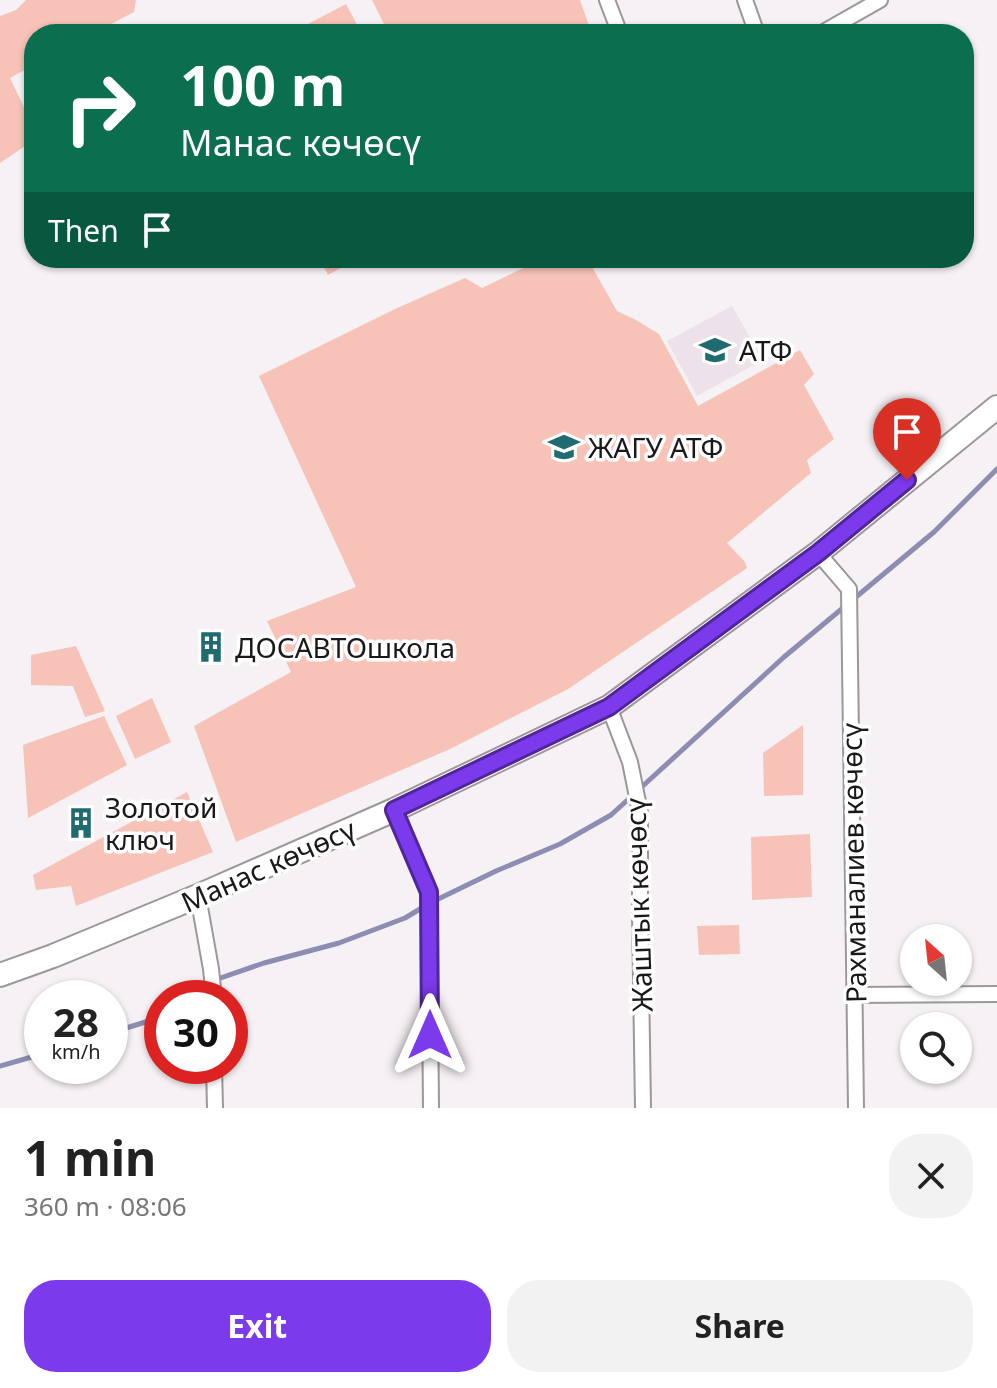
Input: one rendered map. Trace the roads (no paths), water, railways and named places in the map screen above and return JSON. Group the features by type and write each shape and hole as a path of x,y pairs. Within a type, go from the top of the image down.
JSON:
{"main road":[{"name":"Манас көчөсү","path":"0,975 198,896 394,810 609,707 818,553 997,407"}],"street":[{"path":"607,0 616,24"},
{"path":"745,0 753,24"},
{"path":"838,24 880,0"},
{"name":"Рахманалиев көчөсү","path":"818,553 849,589 856,1108"},
{"name":"Жаштык көчөсү","path":"609,707 630,762 640,812 643,1108"},
{"path":"394,810 429,892 431,1108"},
{"path":"198,896 212,980"},
{"path":"854,995 997,994"},
{"path":"214,1084 215,1108"}],"waterway":[{"path":"215,980 339,943 405,918 496,871 560,844 611,815 784,657 934,532 997,469"},
{"path":"128,1027 144,1022"},
{"path":"0,1066 24,1059"}],"place":[{"name":"АТФ","path":"715,350"},
{"name":"ЖАГУ АТФ","path":"564,447"},
{"name":"ДОСАВТОшкола","path":"211,647"},
{"name":"Золотой ключ","path":"81,823"}]}
